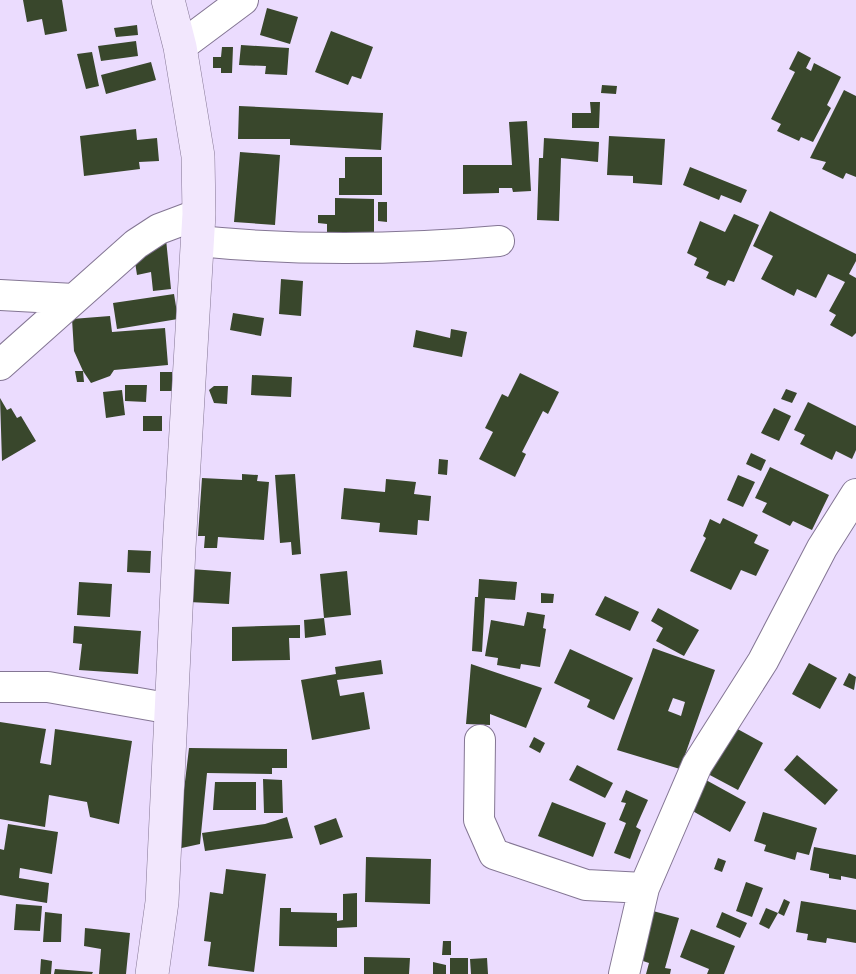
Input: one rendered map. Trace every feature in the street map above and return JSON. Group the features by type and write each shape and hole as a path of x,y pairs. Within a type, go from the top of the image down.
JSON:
{"street":[{"path":"152,974 162,902 199,227 198,156 180,47 168,0"},
{"path":"180,47 243,0"},
{"path":"0,365 136,244 159,229 199,227 275,248 435,247 499,241"},
{"path":"0,295 74,299"},
{"path":"624,974 644,888 697,765 763,661 822,548 856,494"},
{"path":"0,687 48,687 172,709"},
{"path":"480,740 479,820 494,854 586,885 644,888"}],"building":[{"path":"23,0 62,0 67,31 45,35 42,19 27,22"},
{"path":"267,8 298,17 290,44 260,35"},
{"path":"137,25 138,35 116,37 114,28"},
{"path":"331,31 373,47 361,79 352,76 348,85 315,72"},
{"path":"136,41 138,56 101,61 98,46"},
{"path":"241,45 289,48 287,75 265,74 266,66 239,65"},
{"path":"222,47 233,47 232,73 221,73 221,68 213,68 213,57 221,57"},
{"path":"798,51 811,58 806,68 811,71 814,63 841,77 827,105 831,108 813,142 801,137 799,141 777,131 781,124 771,119 795,72 789,69"},
{"path":"92,52 99,86 86,89 77,54"},
{"path":"151,62 156,80 106,94 101,75"},
{"path":"602,85 617,86 616,94 601,93"},
{"path":"844,90 856,96 856,177 846,173 843,179 822,169 826,162 810,158"},
{"path":"590,102 600,102 599,128 572,128 572,113 591,113"},
{"path":"239,106 383,113 381,150 290,145 290,139 238,139"},
{"path":"527,121 531,191 513,192 512,188 499,188 499,193 463,194 463,165 512,165 509,122"},
{"path":"136,129 137,140 157,138 159,161 139,162 140,169 84,176 80,136"},
{"path":"609,136 665,139 662,185 633,183 633,176 607,175"},
{"path":"544,138 599,142 598,162 561,158 559,221 537,220 539,158 543,158"},
{"path":"240,152 280,155 275,225 234,222"},
{"path":"345,157 382,157 382,195 339,195 339,178 345,178"},
{"path":"690,167 747,190 741,203 721,195 719,200 683,185"},
{"path":"335,198 374,199 374,234 327,233 327,224 318,223 318,215 335,215"},
{"path":"378,202 387,202 387,222 378,221"},
{"path":"770,211 856,254 856,261 849,274 856,278 856,333 852,337 830,325 836,315 829,311 845,282 828,274 816,298 797,289 794,296 761,279 773,256 753,246"},
{"path":"734,214 759,225 734,282 728,280 725,286 706,278 709,272 694,265 697,258 687,253 700,221 725,232"},
{"path":"166,239 171,289 153,291 151,272 137,275 135,262"},
{"path":"281,279 303,281 301,316 279,314"},
{"path":"174,294 178,319 117,329 113,303"},
{"path":"233,313 264,318 261,336 230,330"},
{"path":"110,316 112,332 165,328 168,365 114,370 110,376 91,383 74,351 72,319"},
{"path":"451,329 467,332 462,357 413,347 416,330 450,338"},
{"path":"75,371 83,371 84,382 77,382"},
{"path":"160,372 172,372 172,391 160,391"},
{"path":"520,373 559,392 548,414 543,411 522,452 526,454 515,477 479,459 493,432 485,428 502,394 508,397"},
{"path":"252,375 292,377 291,397 251,395"},
{"path":"125,385 147,385 146,402 125,401"},
{"path":"214,386 228,386 227,404 214,403 209,390"},
{"path":"786,389 797,393 792,403 781,399"},
{"path":"122,390 125,415 106,418 103,392"},
{"path":"0,398 7,410 11,408 17,418 21,416 36,441 2,461"},
{"path":"808,402 856,426 856,450 852,459 836,451 832,460 800,444 805,435 794,430"},
{"path":"774,408 791,416 779,441 761,433"},
{"path":"143,416 162,416 162,431 143,431"},
{"path":"751,453 766,460 761,471 746,464"},
{"path":"439,459 448,460 447,475 438,474"},
{"path":"770,467 829,495 812,530 793,521 790,526 762,512 767,503 755,498"},
{"path":"242,474 258,475 257,481 269,482 264,540 218,537 217,548 204,548 205,536 198,536 202,478 242,480"},
{"path":"295,474 301,554 292,555 291,542 280,543 275,475"},
{"path":"738,475 755,482 743,507 727,500"},
{"path":"386,479 416,482 414,494 431,496 429,521 418,520 417,535 379,532 380,523 341,519 344,488 385,492"},
{"path":"723,518 758,535 754,543 769,550 756,576 741,570 731,590 690,571 706,538 703,536 710,519 720,524"},
{"path":"128,550 151,551 150,573 127,572"},
{"path":"191,569 231,572 229,604 189,602"},
{"path":"347,571 351,615 324,618 320,574"},
{"path":"479,579 517,582 515,600 485,598 482,652 472,651 475,597 478,597"},
{"path":"79,582 112,584 110,617 77,615"},
{"path":"541,593 554,594 553,603 541,603"},
{"path":"605,596 639,612 630,631 595,615"},
{"path":"658,608 699,630 684,656 656,641 663,628 651,621"},
{"path":"527,612 545,615 543,628 546,629 540,667 521,664 520,669 497,665 498,658 485,656 491,620 524,626"},
{"path":"324,618 326,635 305,638 304,620"},
{"path":"300,625 300,638 289,638 290,660 232,661 232,627"},
{"path":"74,626 141,631 138,674 79,670 82,644 73,643"},
{"path":"653,648 715,670 680,769 617,750","holes":["673,698 685,702 681,716 668,711"]},
{"path":"570,649 633,678 614,720 587,707 590,700 554,683"},
{"path":"381,660 383,674 337,680 340,696 364,692 370,729 312,740 301,680 336,674 335,667"},
{"path":"809,663 837,678 820,709 792,694"},
{"path":"471,664 542,688 526,728 490,714 490,725 466,724"},
{"path":"849,673 856,677 854,690 843,685"},
{"path":"0,722 46,729 40,763 51,765 55,729 132,741 119,824 90,817 87,802 49,795 45,827 0,819"},
{"path":"732,726 763,743 738,790 706,773"},
{"path":"534,737 545,743 540,753 529,747"},
{"path":"189,748 287,749 287,768 272,768 272,774 207,773 200,844 177,849"},
{"path":"797,755 838,790 825,805 784,770"},
{"path":"577,765 613,783 605,798 569,780"},
{"path":"263,779 282,780 283,813 264,813"},
{"path":"706,780 746,802 730,832 689,809"},
{"path":"215,782 256,782 256,810 213,810"},
{"path":"626,790 648,800 636,827 641,830 630,859 614,853 626,823 619,820 626,803 621,802"},
{"path":"552,802 606,823 593,857 538,836"},
{"path":"763,812 817,828 809,855 797,852 795,860 764,851 766,845 754,841"},
{"path":"287,817 293,838 205,851 202,833 265,824"},
{"path":"336,818 343,837 320,845 314,826"},
{"path":"8,824 58,832 52,874 20,868 19,878 49,883 47,903 0,895 0,849 4,850"},
{"path":"814,847 856,855 856,879 841,876 841,880 829,878 829,874 810,870"},
{"path":"366,857 431,859 430,904 365,902"},
{"path":"718,858 726,861 722,872 714,869"},
{"path":"226,869 266,874 254,972 208,966 211,942 204,941 210,892 223,894"},
{"path":"746,882 763,888 752,917 736,911"},
{"path":"357,893 357,927 337,928 337,947 279,946 280,908 291,908 291,912 337,913 337,921 343,920 343,894"},
{"path":"784,899 790,902 784,916 778,913"},
{"path":"801,901 856,910 856,943 827,938 826,943 807,940 808,934 796,932"},
{"path":"16,904 42,906 40,931 14,930"},
{"path":"766,908 778,913 769,929 759,924"},
{"path":"653,911 679,918 665,968 671,969 670,974 646,974 649,963 640,960"},
{"path":"45,912 62,914 61,942 43,942"},
{"path":"722,912 747,923 740,938 716,927"},
{"path":"85,928 130,933 126,974 99,974 101,949 84,946"},
{"path":"691,929 735,946 724,974 707,974 709,969 680,957"},
{"path":"443,941 451,941 451,955 442,955"},
{"path":"364,957 410,958 409,974 364,974"},
{"path":"450,958 468,958 468,974 450,974"},
{"path":"487,958 488,974 471,974 470,959"},
{"path":"41,959 52,961 51,974 40,974"},
{"path":"433,962 446,965 446,974 433,974"},
{"path":"55,969 93,972 92,974 54,974"}]}
